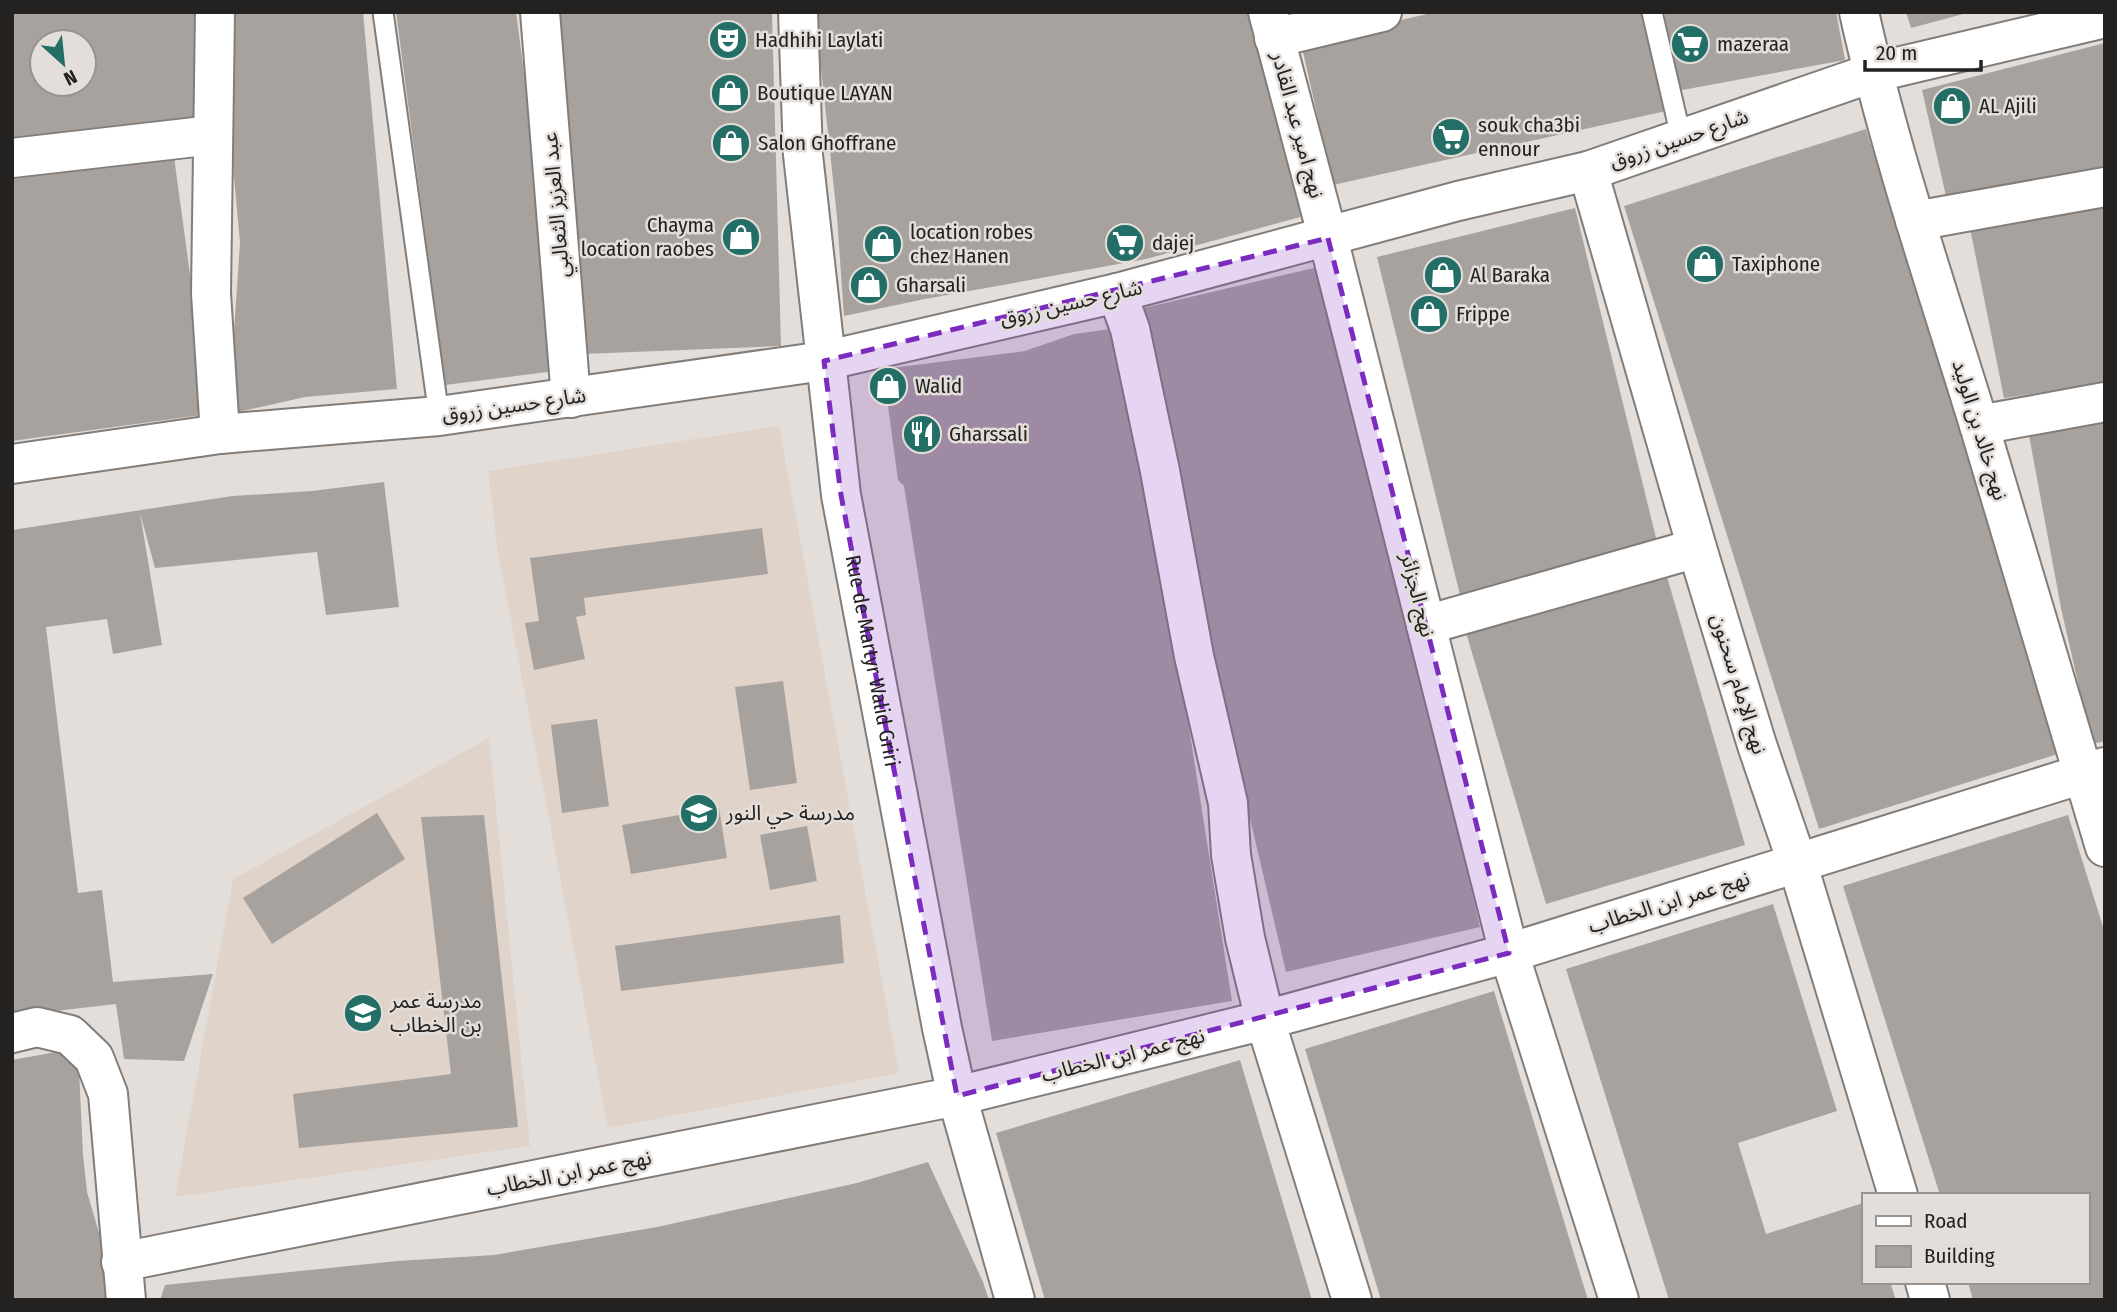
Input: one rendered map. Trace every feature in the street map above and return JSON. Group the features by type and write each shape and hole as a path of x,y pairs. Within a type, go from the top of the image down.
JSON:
{"street":[{"path":"215,12 211,293 220,434"},
{"name":"عبد العزيز الثعالبي","path":"540,12 571,398"},
{"name":"Rue de Martyr Walid Griri","path":"798,12 803,155 841,495 942,1028 957,1096 1015,1300"},
{"path":"1271,25 1382,12"},
{"name":"نهج خالد بن الوليد","path":"1859,12 1872,74 1915,221 1979,425 2094,770 2105,847"},
{"name":"شارع حسين زروق","path":"12,464 220,434 439,416 824,361 1117,293 1458,201 1588,171 1872,74 2105,18"},
{"name":"نهج امير عبد القادر","path":"1271,25 1328,238"},
{"path":"12,158 213,135"},
{"name":"نهج الإمام سحنون","path":"1588,171 1697,548 1757,745 1797,862 1897,1193"},
{"path":"1915,221 2105,187"},
{"name":"نهج الجزائر","path":"1328,238 1509,953 1619,1300"},
{"path":"1117,293 1130,329 1160,471 1194,656 1228,803 1231,855 1245,939 1265,1020 1352,1300"},
{"path":"1979,425 2105,402"},
{"path":"1426,625 1697,548"},
{"name":"نهج عمر ابن الخطاب","path":"121,1262 957,1096 1265,1020 1509,953 2094,770"},
{"path":"12,1033 37,1027 70,1035 94,1058 108,1094 125,1300"}],"lane":[{"path":"383,12 439,416"},
{"path":"1652,12 1681,138"}],"highlighted area":[{"path":"1328,238 1509,953 957,1096 841,495 824,361"}],"shaded area":[{"name":"مدرسة حي النور","path":"779,426 899,1073 608,1128 498,553 488,471"},
{"name":"مدرسة عمر بن الخطاب","path":"489,738 530,1146 175,1197 233,879"}],"building":[{"path":"12,12 199,12 208,121 12,140"},
{"path":"233,12 363,12 397,389 305,397 238,412 233,346 240,243 225,77"},
{"path":"396,12 516,12 563,370 445,385"},
{"path":"556,12 772,12 781,346 583,354"},
{"path":"815,12 1248,12 1304,216 1146,259 844,316 837,217"},
{"path":"1436,12 1644,12 1666,111 1333,185 1301,43"},
{"path":"1664,12 1836,12 1845,60 1677,91"},
{"path":"1906,12 1966,12 1967,13 1911,28"},
{"path":"2105,43 2105,176 1948,205 1922,90"},
{"path":"1866,129 2061,753 1819,829 1624,206"},
{"path":"174,157 209,414 12,441 12,179"},
{"path":"2105,200 2105,383 2004,398 1969,223"},
{"path":"1575,208 1658,546 1460,595 1377,257"},
{"path":"1326,265 1480,927 1286,972 1131,311"},
{"path":"1126,327 1232,1001 992,1041 904,486 898,480 883,369 1025,351 1074,334"},
{"path":"2105,416 2105,741 2092,744 2061,608 2028,430"},
{"path":"384,482 399,607 326,615 317,552 155,568 140,513 162,645 113,654 107,619 46,627 78,893 102,890 113,982 213,974 184,1061 124,1059 116,1004 12,1016 12,530 232,496 312,491"},
{"path":"762,528 768,574 584,598 586,615 576,617 585,659 534,670 525,623 539,621 530,558"},
{"path":"1665,570 1745,845 1546,904 1465,629"},
{"path":"783,681 797,783 750,790 735,687"},
{"path":"597,719 609,806 562,813 551,725"},
{"path":"719,808 727,858 631,874 622,825"},
{"path":"377,813 405,859 272,944 243,898"},
{"path":"484,815 518,1127 299,1148 293,1094 451,1074 421,817"},
{"path":"2068,815 2105,933 2105,1300 1973,1300 1969,1284 2089,1284 2089,1193 1939,1193 1843,886"},
{"path":"807,826 817,881 770,890 760,835"},
{"path":"1773,904 1837,1111 1738,1143 1766,1234 1862,1203 1862,1284 1891,1284 1896,1300 1669,1300 1566,969"},
{"path":"840,915 844,963 621,991 615,946"},
{"path":"1494,991 1588,1300 1381,1300 1305,1049"},
{"path":"78,1048 87,1192 107,1260 111,1300 12,1300 12,1060"},
{"path":"1240,1060 1312,1300 1045,1300 996,1133"},
{"path":"928,1162 989,1300 160,1300 165,1285 397,1261 494,1255 657,1227 857,1183"}],"place":[{"name":"Hadhihi Laylati","path":"728,40"},
{"name":"mazeraa","path":"1690,44"},
{"name":"Boutique LAYAN","path":"730,93"},
{"name":"AL Ajili","path":"1952,106"},
{"name":"souk cha3bi ennour","path":"1451,137"},
{"name":"Salon Ghoffrane","path":"731,143"},
{"name":"Chayma location raobes","path":"741,237"},
{"name":"dajej","path":"1125,243"},
{"name":"location robes chez Hanen","path":"883,244"},
{"name":"Taxiphone","path":"1705,264"},
{"name":"Al Baraka","path":"1443,275"},
{"name":"Gharsali","path":"869,285"},
{"name":"Frippe","path":"1429,314"},
{"name":"Walid","path":"888,386"},
{"name":"Gharssali","path":"922,434"},
{"name":"مدرسة حي النور","path":"699,813"},
{"name":"مدرسة عمر بن الخطاب","path":"363,1013"}]}
